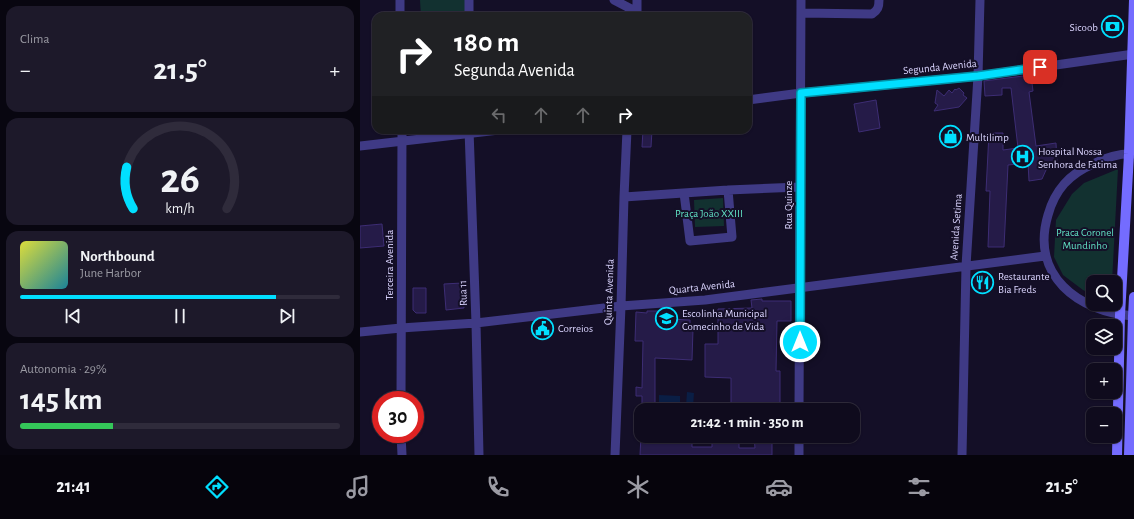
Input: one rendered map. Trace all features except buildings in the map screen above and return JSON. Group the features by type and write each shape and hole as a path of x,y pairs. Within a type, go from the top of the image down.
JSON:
{"main road":[{"path":"1118,407 1120,315 1132,154 1134,1"},
{"path":"1129,455 1134,297"},
{"path":"1122,421 1130,422"},
{"path":"1117,443 1117,455"}],"street":[{"path":"400,0 400,12"},
{"path":"469,0 469,12"},
{"path":"614,0 634,12"},
{"path":"637,12 638,0"},
{"name":"Rua Quinze","path":"799,403 801,0"},
{"path":"801,13 872,14 877,10 879,0"},
{"name":"Avenida Setima","path":"962,455 966,266 978,76 980,0"},
{"name":"Segunda Avenida","path":"752,99 801,93 978,76 1133,54"},
{"name":"Terceira Avenida","path":"401,391 402,134"},
{"path":"360,146 402,142 456,134"},
{"name":"Rua 11","path":"469,134 479,455"},
{"name":"Quinta Avenida","path":"615,455 626,134"},
{"path":"1132,154 1102,159 1085,167 1069,179 1057,192 1050,208 1045,224 1043,241 1045,256 1052,272 1058,282 1069,292 1079,300 1093,307 1120,315 1133,316"},
{"path":"624,197 800,187"},
{"path":"684,193 690,241 732,237 728,190"},
{"name":"Quarta Avenida","path":"360,332 476,323 621,306 706,300 1045,256"},
{"path":"402,443 402,455"},
{"path":"799,443 799,455"}],"green space":[{"path":"420,0 466,0 465,12 421,12"},
{"name":"Praca Coronel Mundinho","path":"1118,169 1112,275 1086,275 1086,292 1063,275 1054,257 1056,220 1072,194 1084,183"},
{"name":"Praça João XXIII","path":"723,198 724,226 695,227 694,200"}],"water":[{"path":"687,392 694,393 693,403 686,403"},
{"path":"659,395 680,396 680,403 659,403"}],"place":[{"name":"Sicoob","path":"1113,27"},
{"name":"Multilimp","path":"951,137"},
{"name":"Hospital Nossa Senhora de Fatima","path":"1022,157"},
{"name":"Restaurante Bia Freds","path":"983,282"},
{"name":"Escolinha Municipal Comecinho de Vida","path":"666,319"},
{"name":"Correios","path":"543,328"}],"route":[{"path":"800,342 801,93 978,76 1040,67"}]}
